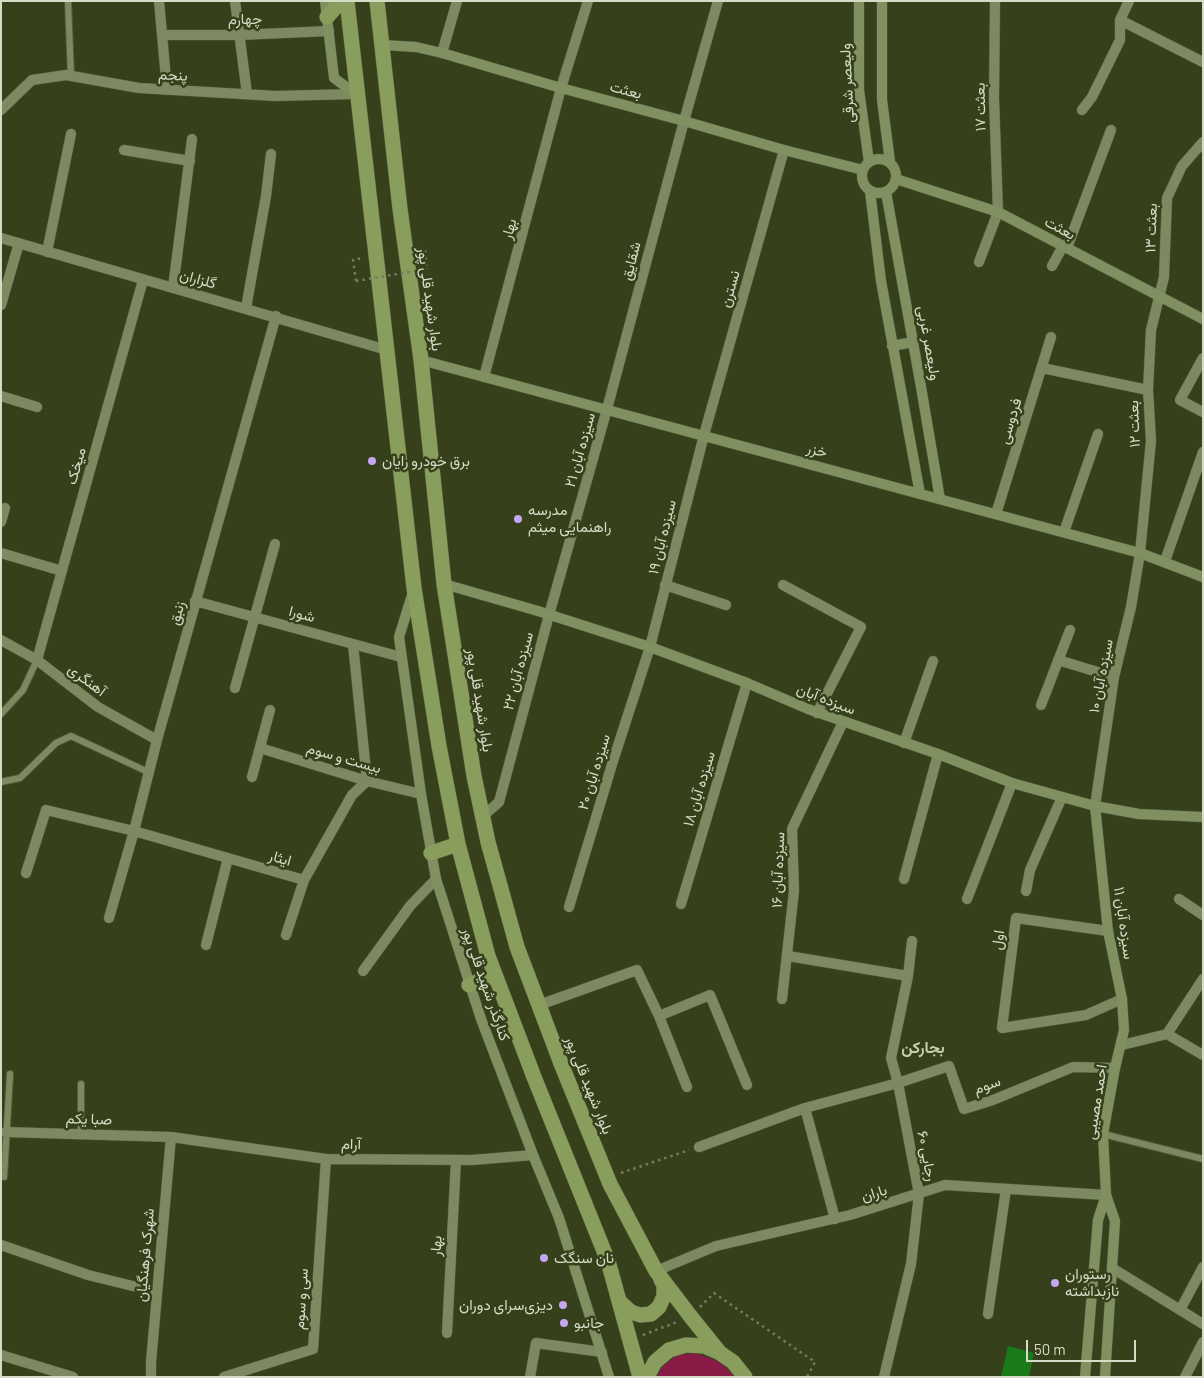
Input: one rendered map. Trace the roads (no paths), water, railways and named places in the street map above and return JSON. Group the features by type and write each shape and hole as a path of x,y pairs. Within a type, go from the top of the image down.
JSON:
{"highway":[{"path":"328,24 341,1"},
{"path":"347,1 356,94 414,588 439,746 458,844 488,956 608,1261 640,1377"},
{"name":"بلوار شهید قلی پور","path":"377,1 400,209 421,360 444,584 474,776 488,842 516,947 608,1177 657,1272 720,1353"},
{"path":"431,853 458,844"},
{"path":"469,985 495,976"},
{"path":"621,1303 631,1312 651,1314 659,1307 664,1296 664,1286 657,1272"},
{"path":"647,1377 655,1362 669,1350 686,1345 704,1346 720,1353 733,1362 744,1377"}],"street":[{"path":"159,1 167,90"},
{"path":"235,1 247,94"},
{"path":"325,1 334,78 356,94"},
{"path":"442,53 457,1"},
{"name":"بهار","path":"484,377 561,88 588,1"},
{"name":"شقایق","path":"607,409 718,1"},
{"name":"ولیعصر شرقی","path":"859,1 860,90 866,166"},
{"path":"882,1 882,100 890,162 896,173 896,179 894,185 886,192 870,191 864,185 862,178 866,166 876,159 890,162"},
{"name":"بعثت ۱۷","path":"995,1 994,98 998,212"},
{"path":"1082,110 1092,97 1120,40 1120,20 1129,1"},
{"path":"1120,20 1203,62"},
{"name":"چهارم","path":"162,35 239,35 328,24"},
{"name":"بعثت","path":"382,46 416,47 442,53 784,150 866,166"},
{"name":"پنجم","path":"1,110 32,80 66,75 139,88 167,90 276,96 356,94"},
{"path":"1052,266 1065,247 1111,130"},
{"path":"47,252 71,134"},
{"path":"173,288 192,139"},
{"name":"بعثت ۱۳","path":"1158,296 1164,276 1167,198 1182,166 1203,142"},
{"path":"124,150 190,161"},
{"name":"نسترن","path":"704,435 784,150"},
{"path":"246,308 266,196 271,154"},
{"name":"بعثت","path":"896,179 998,212 1203,319"},
{"path":"870,191 881,281 920,494"},
{"name":"ولیعصر غربی","path":"886,192 940,499"},
{"path":"979,262 998,212"},
{"name":"گلزاران","path":"1,238 143,280 276,316 387,350"},
{"path":"1,305 19,243"},
{"name":"میخک","path":"37,660 143,280"},
{"name":"بعثت ۱۲","path":"1140,553 1152,441 1148,390 1151,330 1158,296"},
{"name":"زنبق","path":"109,918 134,831 156,740 276,316"},
{"name":"فردوسی","path":"996,514 1051,336"},
{"path":"892,346 913,342"},
{"path":"1203,358 1180,400 1203,412"},
{"name":"خزر","path":"421,360 1140,553 1166,561 1203,577"},
{"path":"1042,368 1148,390"},
{"path":"1,396 38,407"},
{"name":"سیزده آبان ۲۱","path":"549,615 607,409"},
{"path":"1064,532 1098,434"},
{"name":"سیزده آبان ۱۹","path":"650,647 704,435"},
{"path":"1166,561 1203,452"},
{"path":"1,522 5,508"},
{"path":"235,688 275,544"},
{"path":"1,553 62,571"},
{"name":"سیزده آبان ‍۱۰","path":"1095,806 1114,677 1131,607 1140,553"},
{"name":"سیزده آبان","path":"444,584 650,647 747,683 817,713 938,754 1012,783 1095,806 1139,814 1203,817"},
{"path":"665,585 726,605"},
{"path":"783,585 861,627 817,713"},
{"name":"کنارگذر شهید قلی پور","path":"414,588 399,637 421,794 436,879 469,985 533,1155 559,1218 609,1377"},
{"name":"شورا","path":"196,601 401,657"},
{"name":"سیزده آبان ۲۲","path":"483,816 499,802 549,615"},
{"path":"1041,705 1070,630"},
{"name":"آهنگری","path":"1,640 37,660 98,708 156,740"},
{"path":"353,644 367,780"},
{"name":"سیزده آبان ۲۰","path":"570,907 613,761 650,647"},
{"path":"1058,660 1114,677"},
{"path":"904,743 932,661"},
{"name":"سیزده آبان ۱۸","path":"681,904 747,683"},
{"path":"252,777 270,710"},
{"name":"سیزده آبان ۱۶","path":"782,999 794,891 792,829 843,722"},
{"name":"بیست و سوم","path":"260,748 421,794"},
{"path":"904,879 938,754"},
{"name":"ایثار","path":"26,873 46,810 134,831 304,880 352,795 367,780"},
{"path":"967,899 1012,783"},
{"path":"1026,891 1030,870 1062,797"},
{"name":"سیزده آبان ۱۱","path":"1095,806 1108,931 1122,999 1124,1030 1122,1045"},
{"path":"206,945 228,858"},
{"path":"363,972 410,906 436,879"},
{"path":"286,935 304,880"},
{"path":"1179,899 1203,915"},
{"name":"اول","path":"1108,931 1016,918 1002,1028 1086,1016 1122,999"},
{"name":"رجایی ۶۰","path":"884,1377 910,1264 919,1194 898,1083 891,1058 908,976 912,941"},
{"path":"788,956 908,976"},
{"path":"538,1005 637,970 659,1016 687,1087"},
{"path":"1122,1045 1167,1034 1203,979"},
{"path":"659,1016 710,996 747,1085"},
{"path":"1167,1034 1203,1055"},
{"name":"احمد مصیبی","path":"1105,1377 1115,1221 1106,1195 1103,1134 1115,1068 1122,1045"},
{"name":"سوم","path":"898,1083 949,1066 964,1109 992,1100 1073,1067 1115,1068"},
{"path":"698,1146 805,1108 898,1083"},
{"path":"805,1108 835,1219"},
{"name":"صبا یکم","path":"6,1132 171,1136"},
{"name":"آرام","path":"171,1136 326,1159 472,1160 533,1155"},
{"name":"شهرک فرهنگیان","path":"151,1377 171,1136"},
{"name":"سی و سوم","path":"224,1377 313,1349 326,1159"},
{"name":"بهار","path":"447,1333 456,1160"},
{"name":"باران","path":"657,1272 716,1246 835,1219 945,1185 1106,1195"},
{"path":"988,1314 1006,1189"},
{"name":"احمد مصیبی","path":"1085,1377 1098,1220 1106,1195"},
{"path":"1,1245 88,1275 157,1292"},
{"path":"1180,1310 1203,1267"},
{"path":"1112,1268 1203,1324"},
{"path":"1185,1377 1203,1342"},
{"path":"530,1377 536,1343 602,1352"},
{"path":"1,1355 73,1377"}],"lane":[{"path":"68,1 71,76"},
{"path":"1,714 23,690 37,660"},
{"path":"1,782 20,778 56,743 71,736 148,772"},
{"path":"4,1177 10,1074"},
{"path":"81,1084 82,1134"},
{"path":"1103,1134 1203,1159"}],"place":[{"name":"برق خودرو رایان","path":"372,461"},
{"name":"مدرسه راهنمایی میثم","path":"518,519"},
{"name":"نان سنگک","path":"544,1258"},
{"name":"رستوران نازبداشته","path":"1055,1283"},
{"name":"دیزی‌سرای دوران","path":"563,1305"},
{"name":"جانبو","path":"564,1323"}],"district":[{"name":"بجارکن","path":"923,1048"}]}
